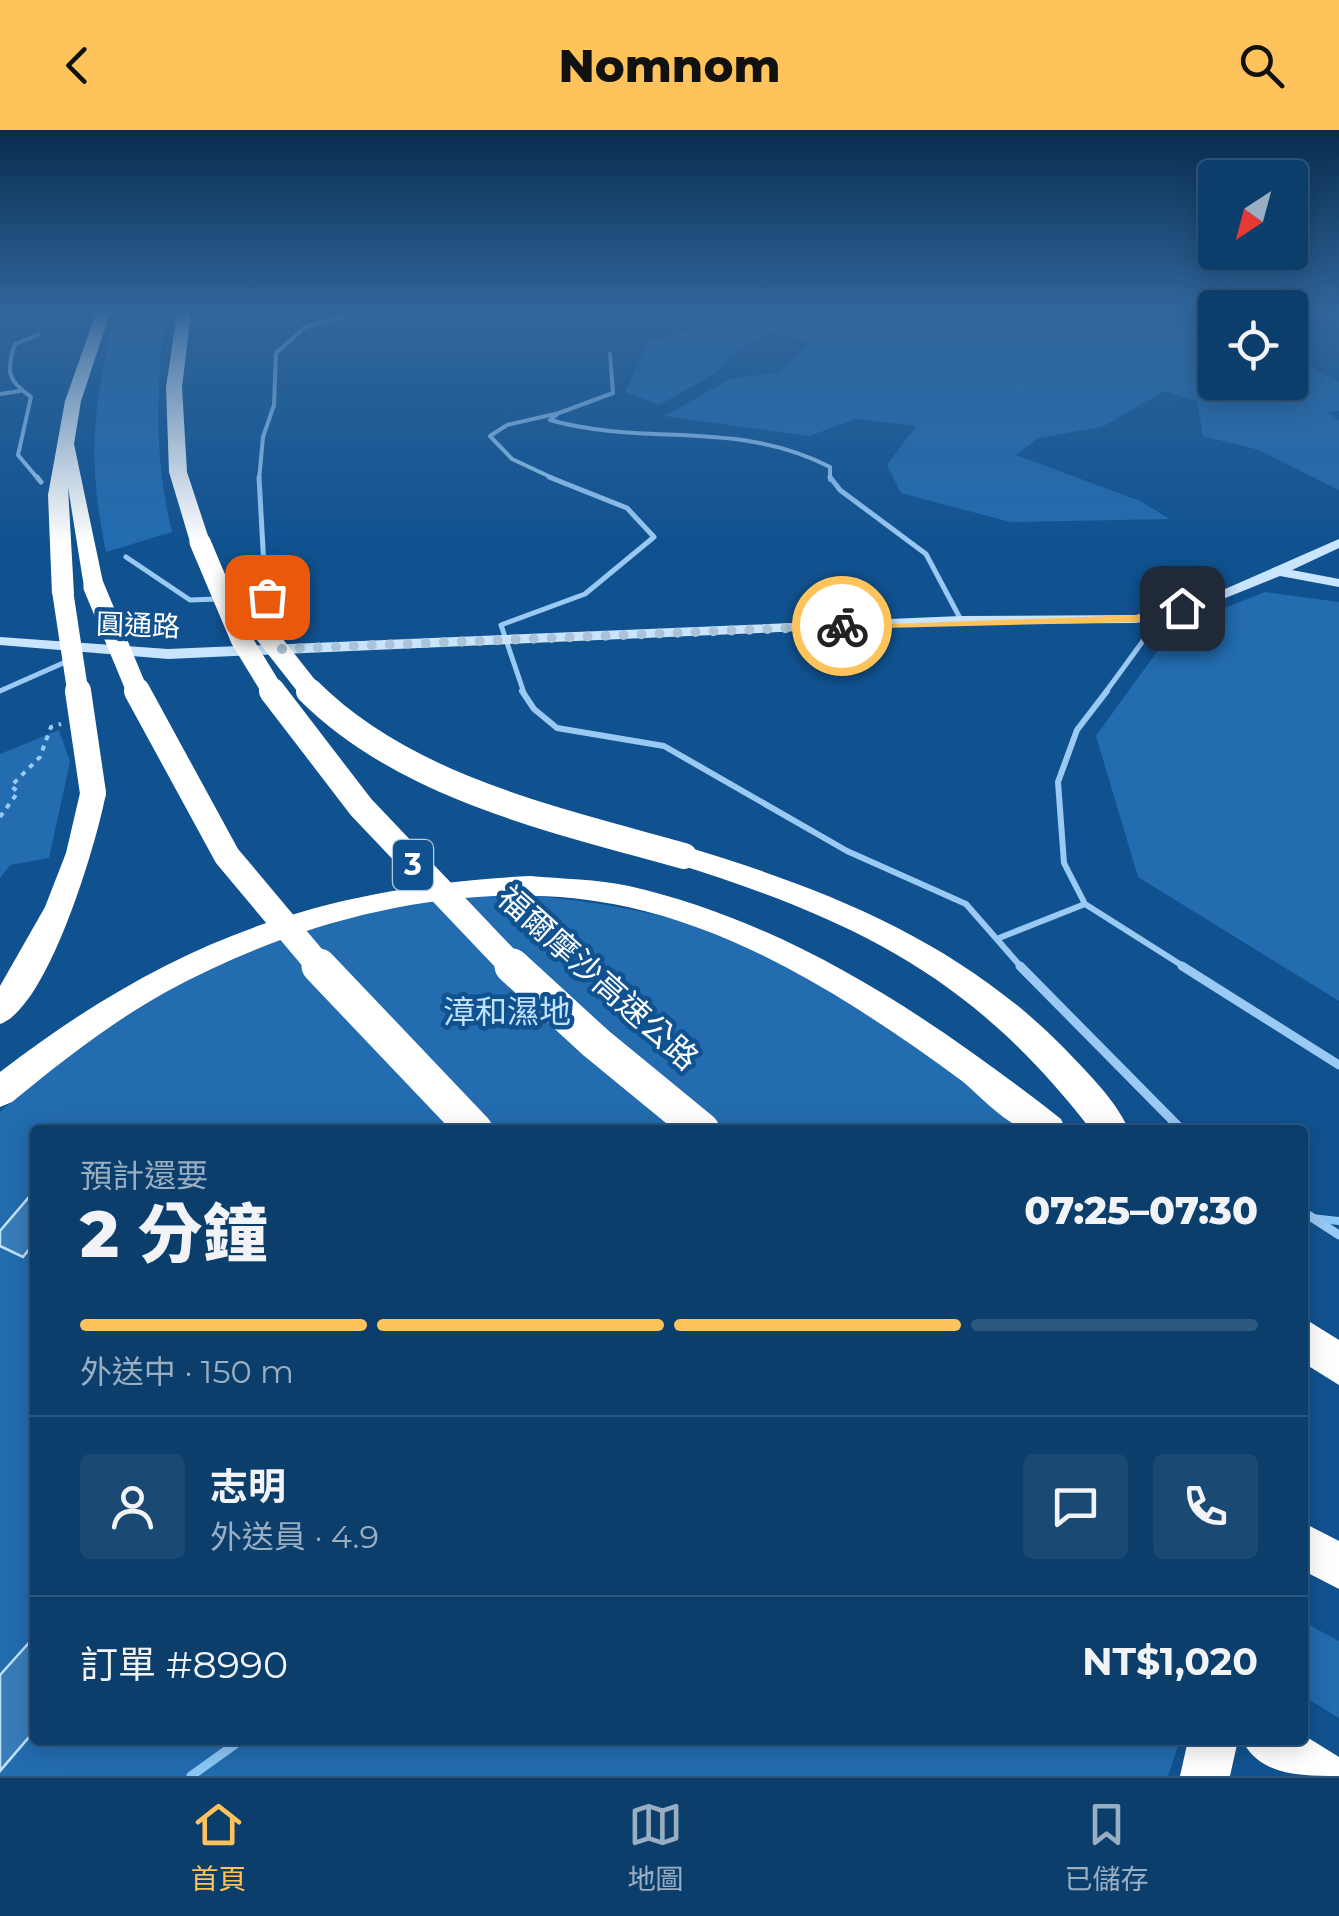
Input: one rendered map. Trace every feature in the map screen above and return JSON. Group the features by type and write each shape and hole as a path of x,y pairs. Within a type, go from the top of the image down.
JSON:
{"highway":[{"path":"0,1011 26,975 82,857 94,793 63,594 58,494 78,390"},
{"name":"福爾摩沙高速公路","path":"174,390 178,472 200,542 255,670 284,715 365,814 517,975 696,1125"},
{"path":"67,436 80,490 94,587 146,714 227,856 317,964 470,1125"},
{"path":"200,542 270,645 307,688 354,729 481,794 821,900 942,962 1001,1005 1070,1072 1108,1125"},
{"path":"0,1092 116,1006 186,967 252,937 410,894 496,886 548,888 666,906 714,921 796,956 870,998 968,1065 1043,1125"},
{"path":"1308,1548 1339,1566"},
{"path":"1205,1776 1212,1745"},
{"path":"1275,1745 1323,1776"}],"street":[{"name":"圓通路","path":"3,643 168,654 961,620 1162,616 1278,572 1339,543"},
{"path":"1278,572 1339,583"}],"lane":[{"path":"273,390 274,404 262,439 260,536 267,597 282,649"},
{"path":"613,390 613,393 559,413 507,425 490,436 512,459 566,485 626,506 645,518 654,536 584,594 501,625 510,668 542,720 557,728 664,746 847,852 966,904 1039,987 1177,1125"},
{"path":"0,394 21,391 33,404 29,419 18,431 18,455 42,482"},
{"path":"559,413 550,420 609,436 732,433 775,440 810,454 830,468 830,481 852,503 916,544 937,567 961,620"},
{"path":"126,557 190,600 248,598"},
{"path":"1162,616 1145,650 1074,732 1062,755 1056,808 1059,852 1070,883 1085,904 1339,1065"},
{"path":"0,691 56,670 86,648"},
{"path":"999,938 1085,904"},
{"path":"1308,1216 1339,1234"}],"path":[{"path":"0,818 18,792 11,786 44,755 51,727 68,722"}],"green space":[{"path":"100,390 159,390 162,477 172,532 106,552 94,458"},
{"path":"686,390 659,405 625,392"},
{"path":"711,390 1198,390 1198,400 1308,400 1308,390 1339,390 1339,411 1328,412 1339,421 1339,490 1259,450 1203,436 1197,401 1164,391 1102,427 1038,438 1016,455 1140,501 1170,519 1010,522 901,493 887,465 916,426 856,419 809,436 665,416"},
{"path":"1265,592 1339,602 1339,1001 1138,877 1096,736 1174,628"},
{"path":"59,730 70,762 49,858 10,865 0,878 0,754"},
{"name":"漳和濕地","path":"517,894 602,904 658,915 740,941 852,1000 1018,1125 30,1125 30,1745 1178,1745 1168,1776 0,1776 0,1112 55,1065 114,1023 239,956 305,931 374,912 445,899"},
{"path":"1308,1624 1339,1641 1339,1718 1308,1699"}],"building":[{"path":"30,1196 30,1248 23,1257 0,1246 0,1231"},
{"path":"30,1642 30,1736 0,1771 0,1675"}],"waterway":[{"path":"1308,1218 1339,1221"},
{"path":"191,1776 234,1745"}],"way so far":[{"path":"267,597 282,649 842,626"}],"route":[{"path":"842,626 961,620 1136,619 1162,616 1182,608"}]}
